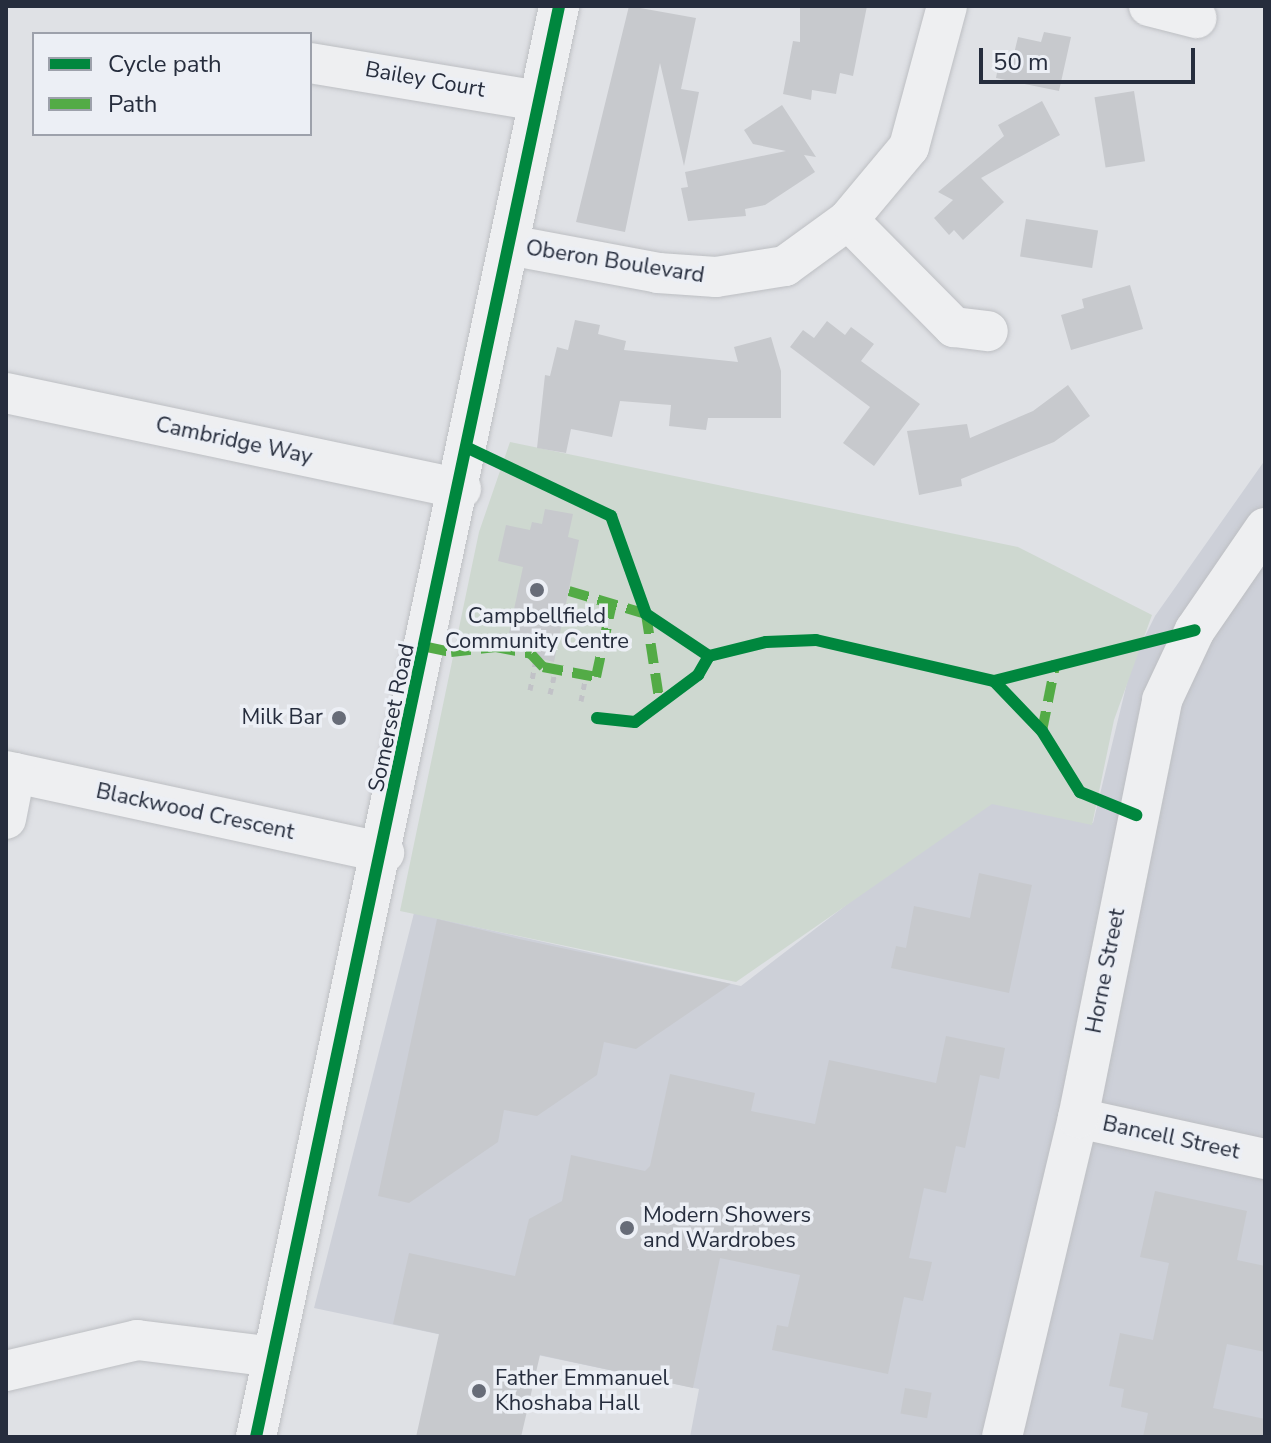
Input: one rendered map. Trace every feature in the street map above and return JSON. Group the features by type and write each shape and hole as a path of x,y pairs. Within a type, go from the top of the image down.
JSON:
{"street":[{"name":"Somerset Road","path":"256,1437 384,853 559,6"},
{"name":"Oberon Boulevard","path":"509,245 716,277 785,266 848,220 909,147 947,6"},
{"path":"1149,6 1196,18"},
{"name":"Bailey Court","path":"312,63 539,101"},
{"path":"848,220 954,327 988,331"},
{"name":"Cambridge Way","path":"6,393 461,489"},
{"name":"Horne Street","path":"1002,1437 1078,1118 1162,700 1195,630 1251,568 1265,528"},
{"path":"6,819 10,772"},
{"name":"Blackwood Crescent","path":"10,772 384,853"},
{"name":"Bancell Street","path":"1078,1118 1265,1159"},
{"path":"6,1371 137,1340 273,1357"}],"path":[{"path":"530,690 536,659"},
{"path":"550,694 556,669"},
{"path":"581,701 586,675"}],"shaded area":[{"path":"510,442 1018,547 1152,615 1114,720 1092,825 992,804 736,982 400,911 479,532"},
{"path":"1265,460 1265,1437 690,1437 699,1389 314,1308 414,913 741,986 992,793 1093,823 1132,662 1155,616"}],"building":[{"path":"629,6 696,18 681,89 699,92 684,166 660,63 625,232 576,222"},
{"path":"800,6 867,6 853,76 840,73 836,94 812,90 811,100 783,94 793,41 800,42"},
{"path":"1044,32 1071,37 1059,91 996,78 1000,56 1013,58 1018,37 1041,42"},
{"path":"1134,91 1145,161 1106,167 1094,97"},
{"path":"1042,101 1060,135 981,178 1004,202 963,240 954,230 949,235 934,218 953,200 938,192 1004,136 998,125"},
{"path":"782,105 816,157 804,155 815,172 765,205 745,209 746,216 688,221 681,188 688,187 685,172 786,151 753,144 744,130"},
{"path":"1026,219 1098,230 1092,268 1020,257"},
{"path":"1130,285 1143,329 1071,350 1061,315 1084,308 1082,299"},
{"path":"575,320 600,325 598,334 626,341 624,350 738,362 734,347 771,337 781,371 781,418 708,418 706,430 669,426 671,405 620,401 612,437 571,429 566,453 537,448 545,375 550,376 557,347 568,350"},
{"path":"827,321 845,335 851,327 874,344 861,361 920,404 874,466 843,443 870,407 790,347 803,330 814,338"},
{"path":"1068,385 1090,416 1054,442 961,479 962,486 919,495 907,431 967,424 970,438 1033,411"},
{"name":"Campbellfield Community Centre","path":"545,509 573,514 568,537 579,540 554,662 538,658 529,637 509,633 523,567 498,561 506,525 530,530 532,522 542,524"},
{"path":"979,873 1032,885 1009,993 891,968 896,946 906,948 914,906 970,918"},
{"path":"437,919 731,984 636,1049 604,1042 597,1075 537,1116 504,1110 498,1142 409,1203 378,1196"},
{"path":"946,1036 1005,1048 999,1079 980,1075 965,1148 956,1146 946,1193 924,1188 909,1258 932,1262 923,1301 904,1297 888,1374 772,1350 777,1325 788,1327 800,1275 720,1258 693,1388 540,1355 521,1437 416,1437 439,1334 393,1324 409,1253 515,1276 529,1219 562,1201 571,1155 645,1171 650,1166 670,1074 755,1093 751,1111 815,1124 829,1060 936,1083"},
{"path":"1155,1191 1247,1211 1237,1260 1265,1266 1265,1352 1227,1344 1213,1408 1265,1419 1265,1437 1143,1437 1148,1413 1121,1407 1124,1389 1109,1386 1120,1333 1153,1340 1169,1263 1140,1257"},
{"path":"905,1388 932,1393 927,1418 900,1414"}],"marked path":[{"path":"569,591 646,614 660,704"},
{"path":"427,647 451,652 496,647 531,654 543,667 596,677 612,603"},
{"path":"1042,731 1056,661"}],"cycle path":[{"path":"256,1437 559,6"},
{"path":"470,449 611,516 646,614 709,656"},
{"path":"994,681 1195,630"},
{"path":"597,718 635,722 698,675 709,656 766,642 816,640 994,681 1042,731 1080,792 1136,815"}],"place":[{"name":"Campbellfield Community Centre","path":"537,590"},
{"name":"Milk Bar","path":"339,718"},
{"name":"Modern Showers and Wardrobes","path":"627,1228"},
{"name":"Father Emmanuel Khoshaba Hall","path":"479,1391"}]}
